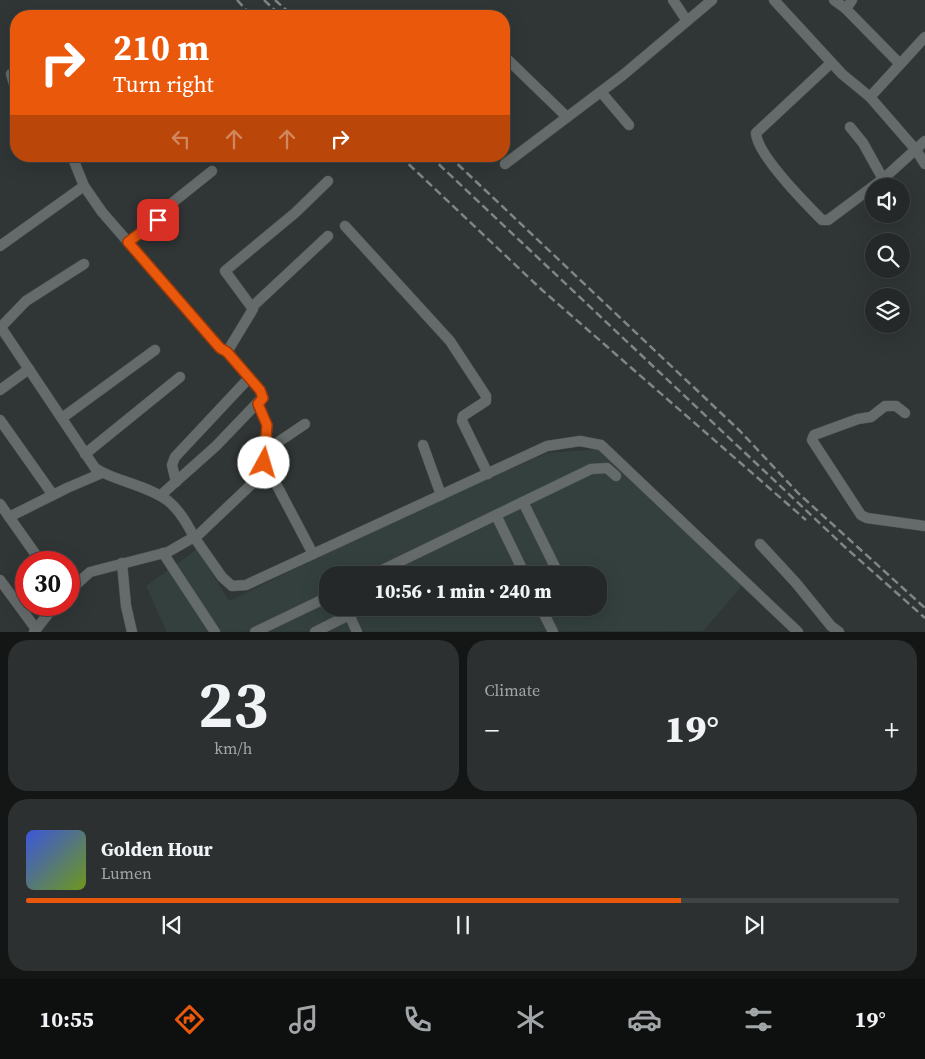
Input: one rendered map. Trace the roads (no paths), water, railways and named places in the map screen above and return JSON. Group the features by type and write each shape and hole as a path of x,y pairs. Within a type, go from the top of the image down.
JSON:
{"street":[{"path":"673,0 687,21"},
{"path":"510,160 601,92 712,0"},
{"path":"774,0 832,63 870,97 916,150 925,164"},
{"path":"834,0 849,4 900,64"},
{"path":"870,97 925,37"},
{"path":"510,62 568,117"},
{"path":"832,63 758,130 755,136 792,190 822,220 828,220 865,192"},
{"path":"601,92 629,125"},
{"path":"850,127 863,143 882,178"},
{"path":"884,178 925,141"},
{"path":"74,162 84,186 128,242 220,348 227,352 263,394 258,404 216,446 161,495"},
{"path":"128,242 158,220 172,203 212,171"},
{"path":"227,352 252,312 252,307 225,270 295,213 328,182"},
{"path":"0,246 84,186"},
{"path":"344,226 450,341 486,396 486,401 463,416 462,421 488,474"},
{"path":"252,307 328,236"},
{"path":"84,264 26,301 1,330 85,454 102,473 161,495 178,508 222,577 232,586 246,586 440,495 554,445 580,441 601,445 798,632"},
{"path":"62,418 154,350"},
{"path":"0,390 29,369"},
{"path":"85,454 180,377"},
{"path":"176,482 172,466 175,458 249,378"},
{"path":"80,581 90,572 163,553 195,537 263,475 267,425 258,404"},
{"path":"905,413 896,406 886,406 871,417 814,435 812,440 861,515 867,518 925,526"},
{"path":"0,420 53,495"},
{"path":"265,452 305,424"},
{"path":"423,445 440,495"},
{"path":"391,566 591,469 607,468 616,476"},
{"path":"9,517 102,473"},
{"path":"263,475 274,480 313,554"},
{"path":"523,502 555,566"},
{"path":"0,504 33,551"},
{"path":"496,515 521,566"},
{"path":"760,544 838,632"},
{"path":"163,553 215,632"},
{"path":"122,563 126,606 132,632"},
{"path":"0,580 35,630 46,616"},
{"path":"255,632 319,600"},
{"path":"315,632 340,616"},
{"path":"350,616 357,632"},
{"path":"545,616 553,632"}],"railway":[{"path":"237,0 246,10"},
{"path":"264,0 275,10"},
{"path":"275,0 286,10"},
{"path":"406,162 542,290 806,520"},
{"path":"436,162 846,548 925,618"},
{"path":"455,162 740,431 798,493 925,608"}]}
